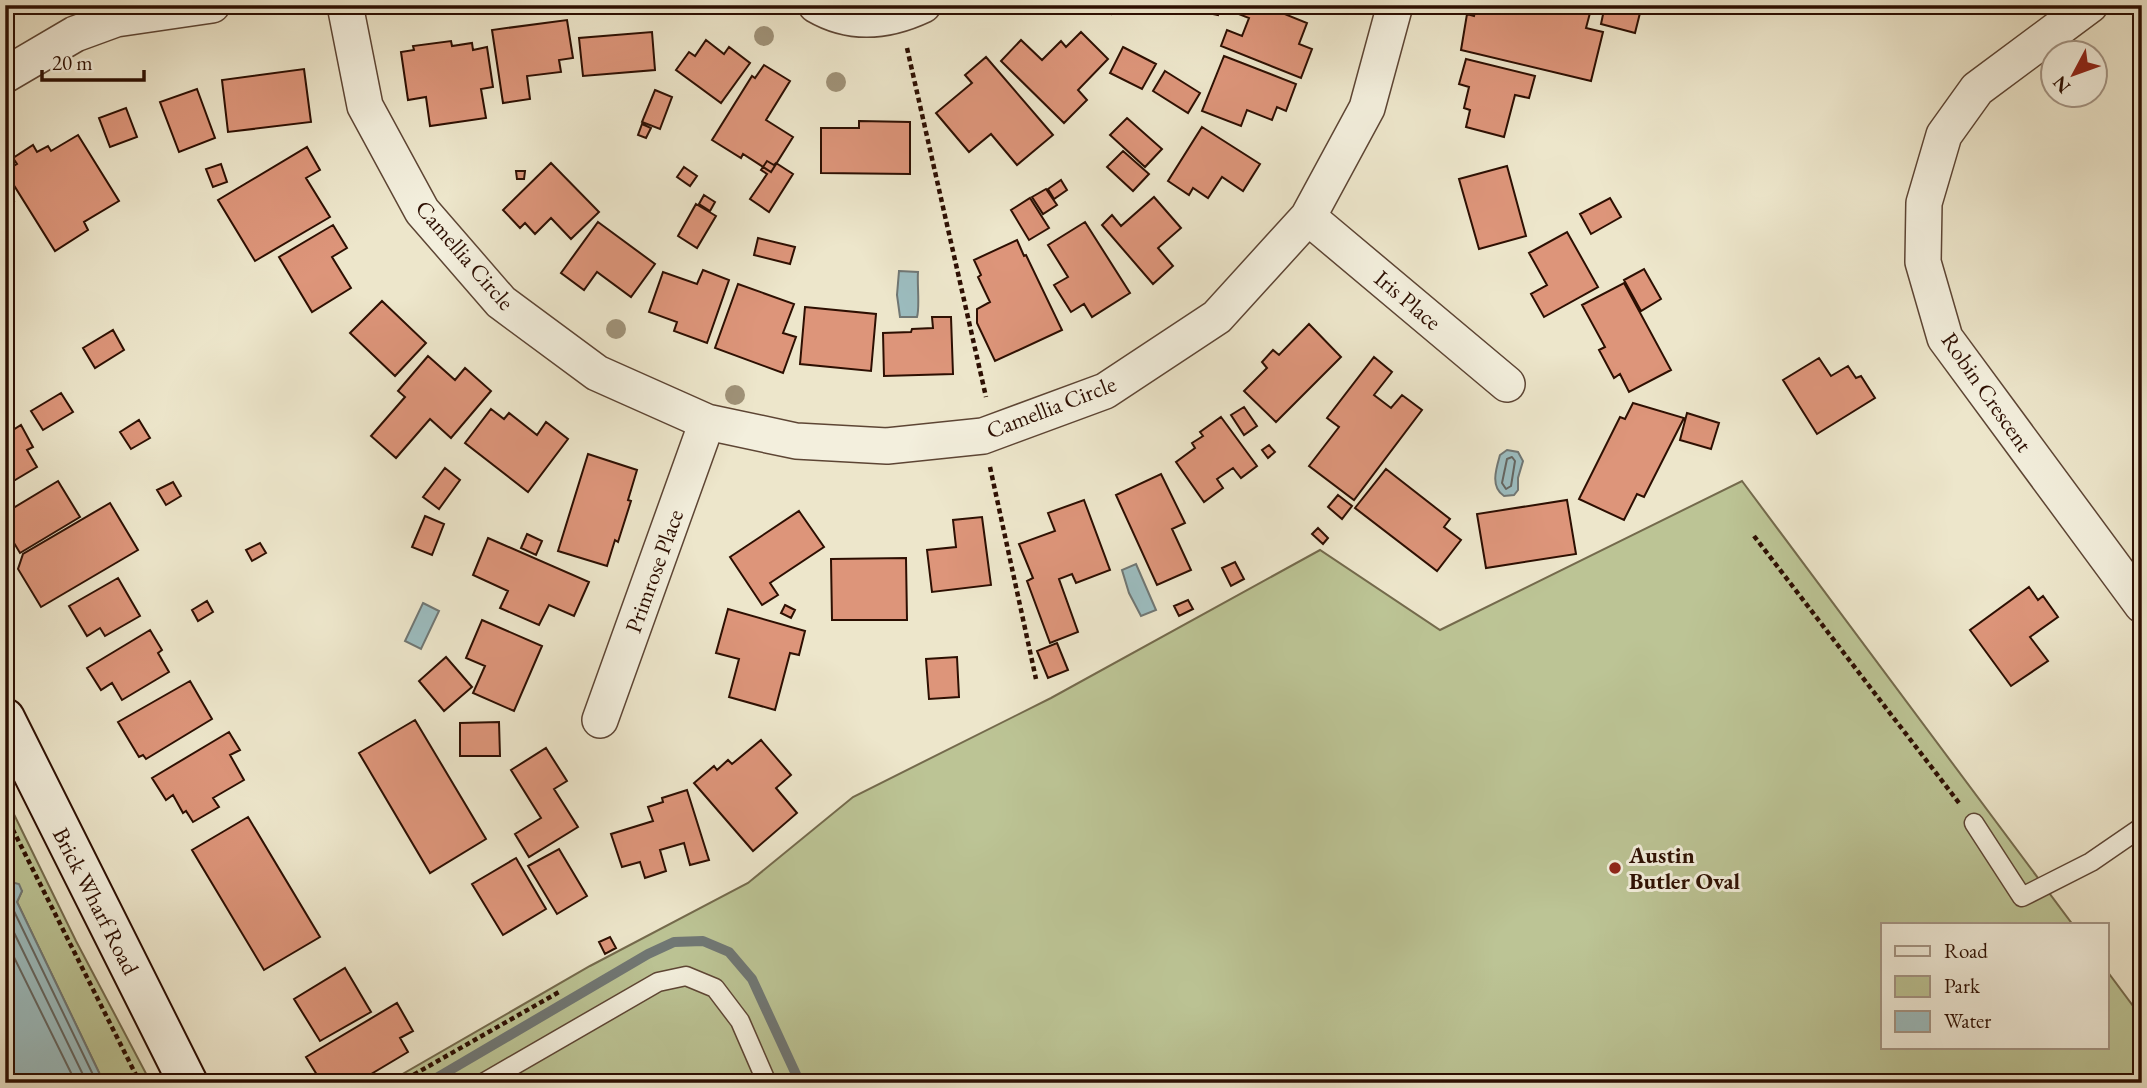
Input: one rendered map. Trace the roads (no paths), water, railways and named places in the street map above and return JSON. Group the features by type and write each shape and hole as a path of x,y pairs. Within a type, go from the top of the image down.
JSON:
{"street":[{"path":"5,75 75,34 116,19 212,5"},
{"name":"Camellia Circle","path":"345,5 365,106 422,211 500,302 597,373 707,422 796,441 887,446 983,436 1105,391 1217,317 1308,217 1367,108 1395,5"},
{"path":"816,5 830,13 867,20 911,11"},
{"name":"Robin Crescent","path":"2090,5 1977,89 1944,135 1924,202 1923,261 1945,338 2142,605"},
{"name":"Iris Place","path":"1308,217 1507,384"},
{"name":"Primrose Place","path":"600,720 707,422"},
{"name":"Brick Wharf Road","path":"5,718 188,1083"}],"lane":[{"path":"1974,823 2022,897 2091,862 2142,827"},
{"path":"483,1083 658,982 687,976 715,988 740,1021 767,1083"}],"water":[{"path":"899,271 918,272 917,317 900,317 897,295"},
{"path":"1507,450 1518,452 1523,461 1518,490 1514,495 1504,496 1497,488 1495,477 1500,455"},
{"path":"1136,564 1156,610 1141,616 1129,593 1122,570"},
{"path":"423,603 439,611 421,649 405,641"},
{"path":"5,878 19,884 22,891 17,902 104,1083 5,1083"}],"waterway":[{"path":"428,1083 648,954 674,942 703,941 729,952 752,979 800,1083"}],"place":[{"name":"Austin Butler Oval","path":"1615,868"}]}
